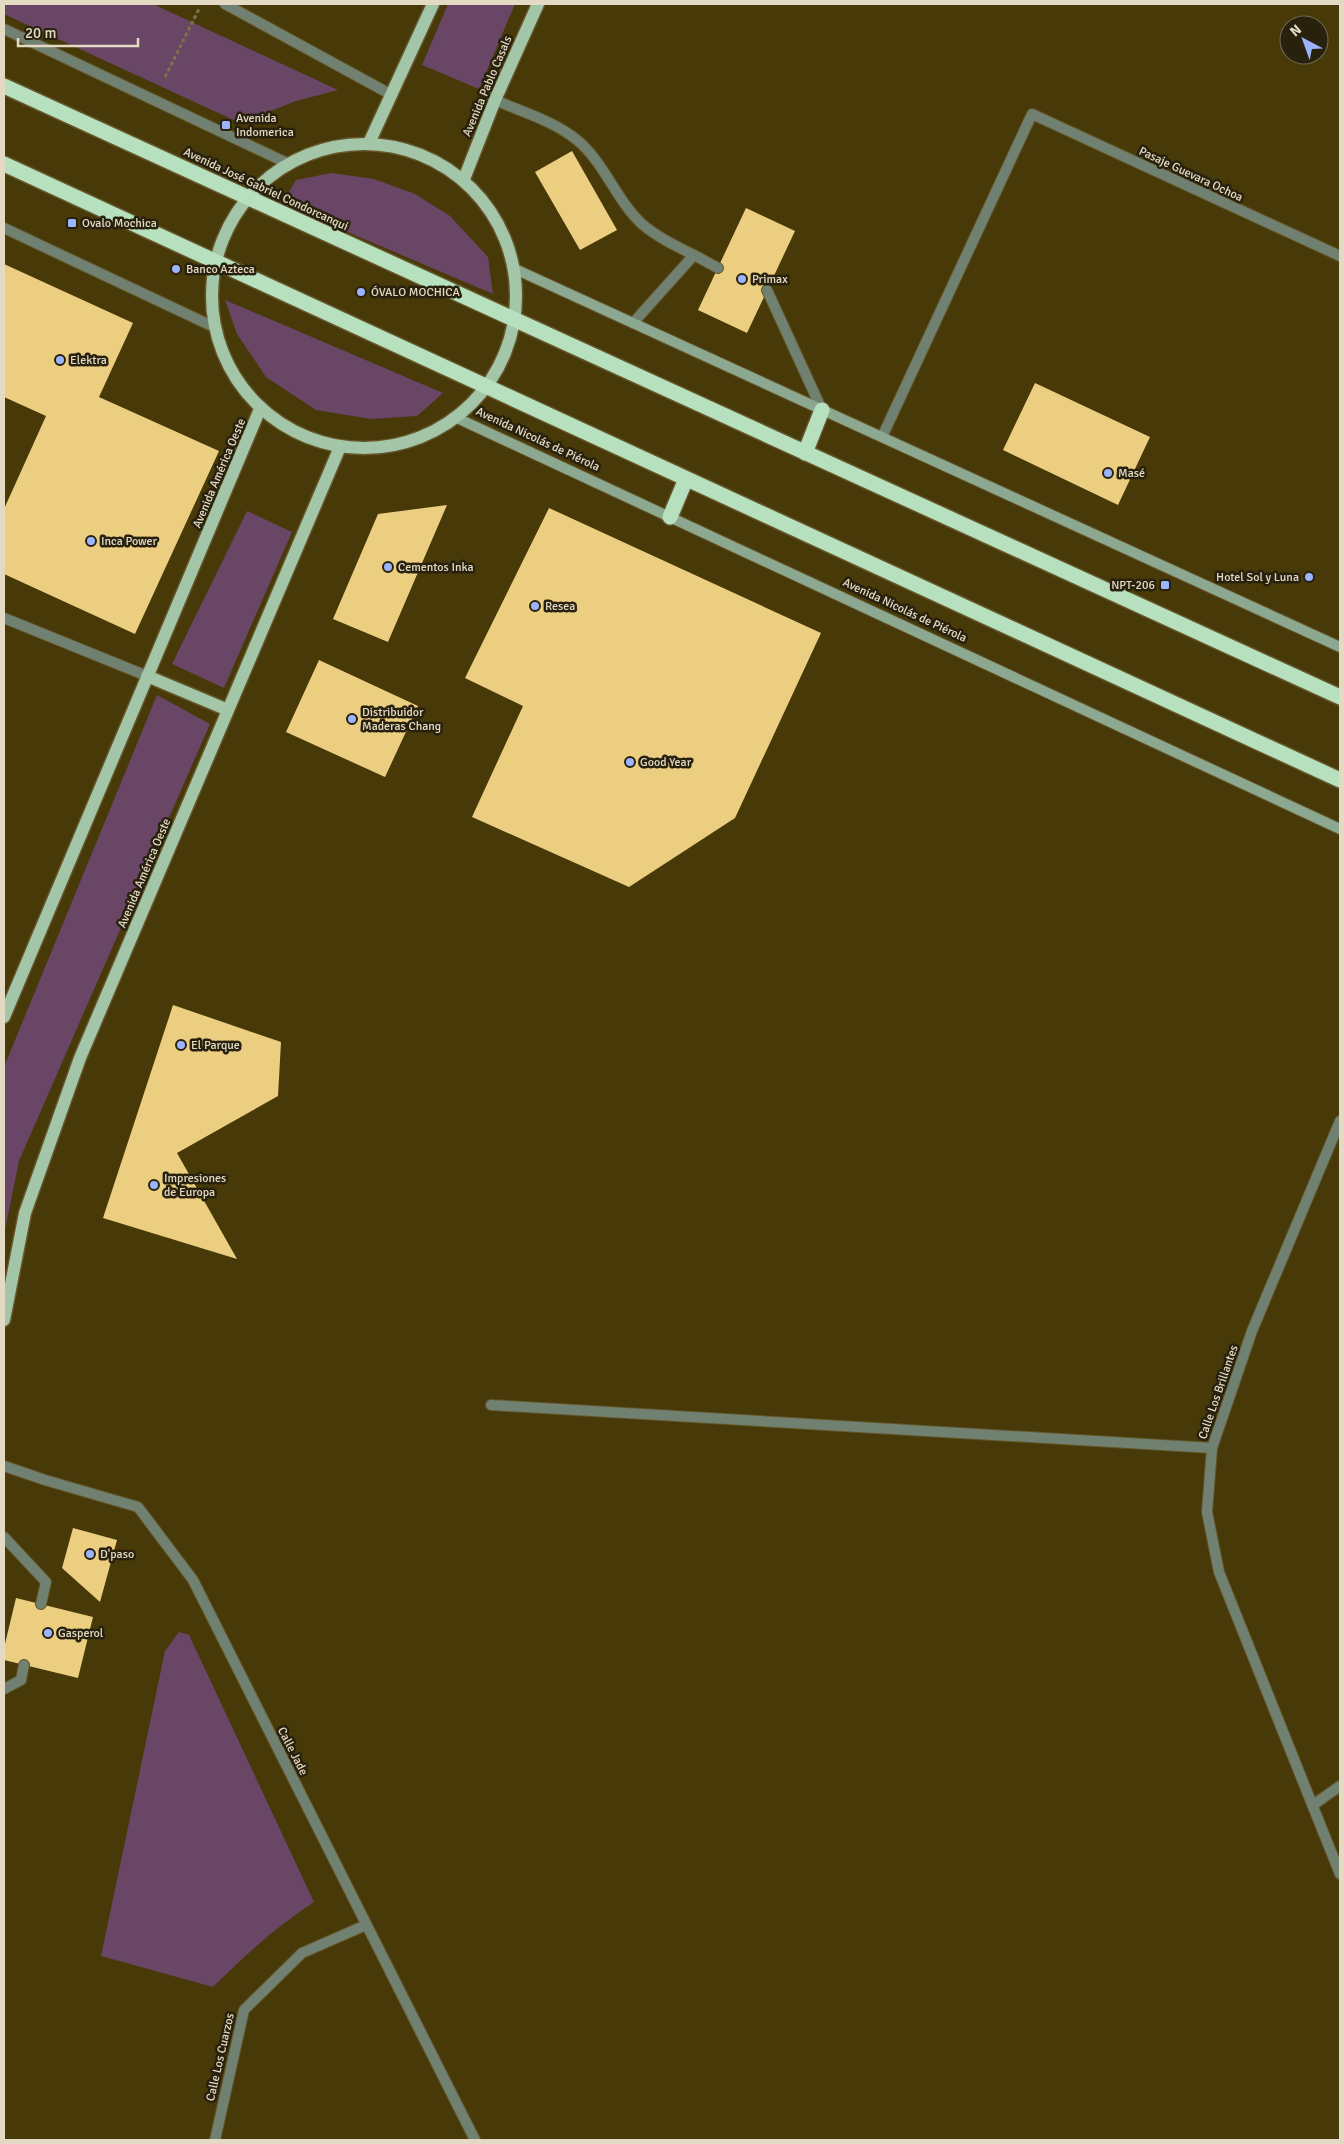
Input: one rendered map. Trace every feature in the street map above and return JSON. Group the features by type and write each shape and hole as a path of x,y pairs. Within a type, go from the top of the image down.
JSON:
{"highway":[{"name":"Avenida José Gabriel Condorcanqui","path":"4,86 515,320"},
{"path":"4,164 487,387"},
{"path":"515,320 1340,698"},
{"name":"Avenida Nicolás de Piérola","path":"487,387 1340,780"},
{"path":"805,452 822,410"},
{"path":"670,517 686,479"}],"main road":[{"path":"369,143 433,4"},
{"name":"Avenida Pablo Casals","path":"464,179 495,100 538,4"},
{"path":"369,143 420,153 464,179 488,205 505,235 515,269 515,320 506,355 487,387 457,418 420,438 381,448 340,447 298,434 260,409 240,385 224,358 214,327 212,294 215,261 228,228 248,198 289,164 328,148 369,143"},
{"name":"Avenida América Oeste","path":"4,1016 260,409"},
{"name":"Avenida América Oeste","path":"4,1320 25,1213 80,1058 340,447"},
{"path":"148,676 228,710"}],"street":[{"path":"225,4 390,94"},
{"path":"4,29 289,164"},
{"path":"495,100 558,127 577,140 592,156 641,223 659,236 718,268"},
{"name":"Pasaje Guevara Ochoa","path":"882,437 1032,114 1340,256"},
{"path":"4,228 214,327"},
{"path":"632,323 694,255"},
{"path":"515,269 1340,647"},
{"path":"767,290 822,410"},
{"name":"Avenida Nicolás de Piérola","path":"457,418 1340,829"},
{"path":"4,618 148,676"},
{"name":"Calle Los Brillantes","path":"1340,1121 1252,1331 1212,1448 1207,1512 1219,1572 1340,1874"},
{"path":"491,1405 1212,1448"},
{"name":"Calle Jade","path":"4,1466 138,1507 193,1580 475,2140"},
{"path":"4,1537 46,1582 41,1604"},
{"path":"4,1689 21,1680 24,1665"},
{"path":"1313,1805 1340,1786"},
{"name":"Calle Los Cuarzos","path":"215,2140 244,2010 302,1953 366,1925"}],"path":[{"path":"154,100 202,4"}],"shaded area":[{"path":"4,4 153,4 338,90 296,101 240,123 4,14"},
{"path":"448,4 515,4 479,89 422,65"},
{"path":"331,173 374,179 415,194 450,216 488,257 493,294 282,204 296,180"},
{"path":"225,300 443,393 417,416 371,419 316,410 266,377 237,334"},
{"path":"247,511 292,532 224,688 172,664"},
{"path":"157,695 210,724 19,1161 4,1235 4,1067"},
{"path":"179,1632 189,1635 314,1902 261,1942 213,1987 101,1956 165,1651"}],"building":[{"path":"572,151 617,230 580,250 535,172"},
{"name":"Primax","path":"746,208 795,231 747,333 698,310"},
{"name":"Inca Power","path":"4,264 133,323 99,397 219,451 135,634 4,574 4,509 46,416 4,397"},
{"path":"1035,383 1150,437 1118,505 1003,450"},
{"name":"Cementos Inka","path":"447,505 388,642 333,619 378,514"},
{"name":"Good Year","path":"549,508 821,633 735,818 629,887 472,817 523,706 465,678"},
{"name":"Distribuidor Maderas Chang","path":"319,660 418,706 385,777 286,732"},
{"path":"173,1005 281,1042 278,1096 177,1153 237,1259 103,1218"},
{"name":"D'paso","path":"73,1528 117,1540 100,1602 62,1568"},
{"name":"Gasperol","path":"16,1598 93,1617 78,1678 4,1660 4,1648"}],"place":[{"name":"Avenida Indomerica","path":"226,125"},
{"name":"Ovalo Mochica","path":"72,223"},
{"name":"Banco Azteca","path":"176,269"},
{"name":"Primax","path":"742,279"},
{"name":"ÓVALO MOCHICA","path":"361,292"},
{"name":"Elektra","path":"60,360"},
{"name":"Masé","path":"1108,473"},
{"name":"Inca Power","path":"91,541"},
{"name":"Cementos Inka","path":"388,567"},
{"name":"Hotel Sol y Luna","path":"1309,577"},
{"name":"NPT-206","path":"1165,585"},
{"name":"Resea","path":"535,606"},
{"name":"Distribuidor Maderas Chang","path":"352,719"},
{"name":"Good Year","path":"630,762"},
{"name":"El Parque","path":"181,1045"},
{"name":"Impresiones de Europa","path":"154,1185"},
{"name":"D'paso","path":"90,1554"},
{"name":"Gasperol","path":"48,1633"}]}
